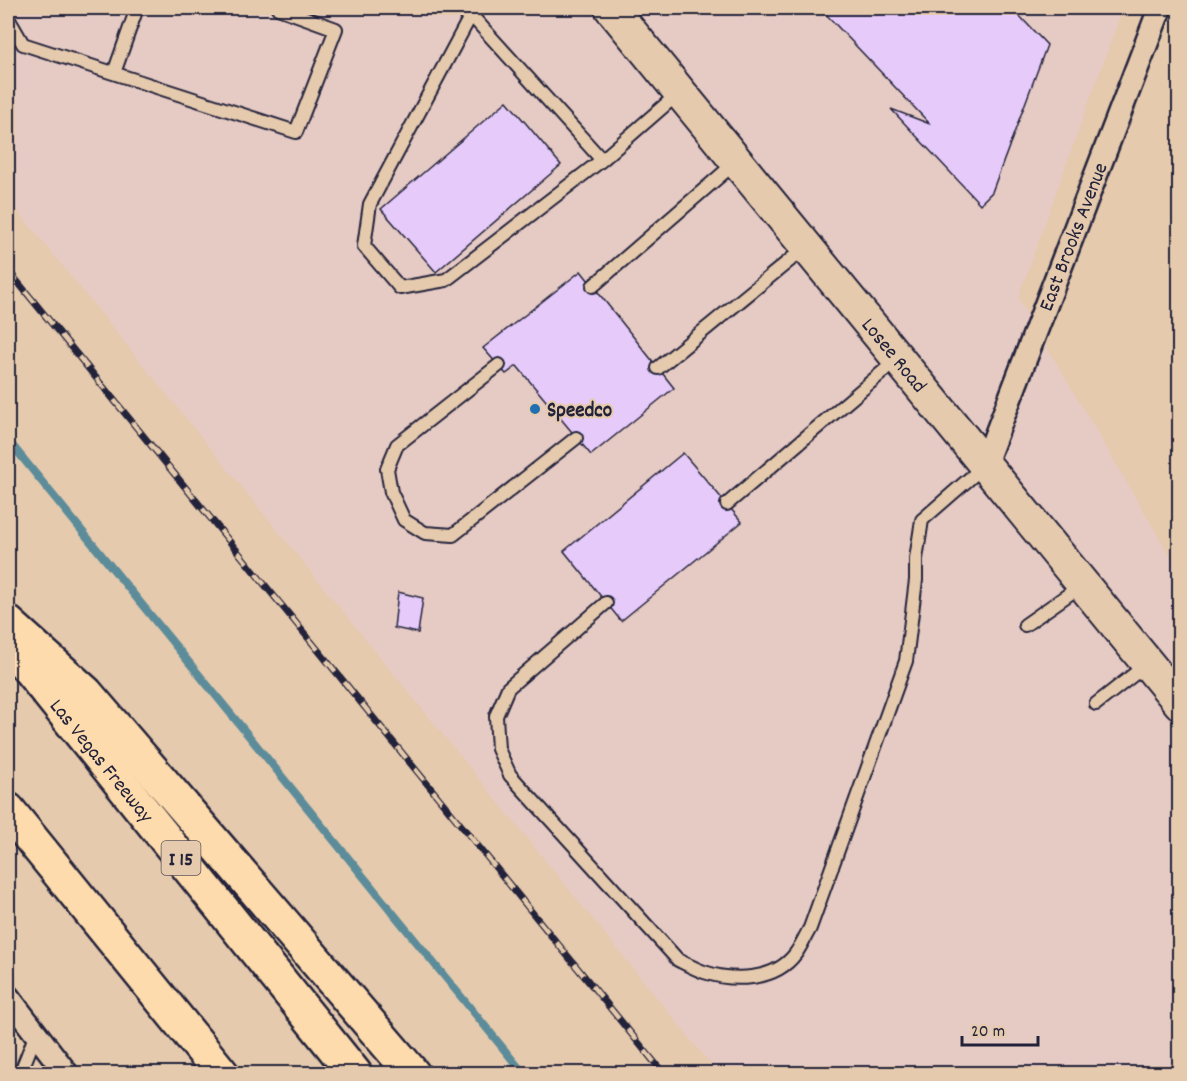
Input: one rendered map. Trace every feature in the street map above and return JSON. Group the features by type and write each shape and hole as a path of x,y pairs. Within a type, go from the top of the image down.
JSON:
{"highway":[{"path":"8,623 86,693 413,1074"},
{"name":"Las Vegas Freeway","path":"8,642 355,1074"},
{"path":"8,810 222,1074"}],"main road":[{"name":"Losee Road","path":"611,8 1179,704"}],"street":[{"name":"East Brooks Avenue","path":"984,466 1160,8"},
{"path":"8,997 67,1074"}],"lane":[{"path":"114,74 137,8"},
{"path":"8,18 23,44 296,132 336,29 278,8"},
{"path":"602,160 471,10 370,204 363,246 400,288 446,280 602,160 680,92"},
{"path":"593,286 736,162"},
{"path":"658,368 806,247"},
{"path":"727,504 898,359"},
{"path":"499,365 397,446 387,469 391,492 404,520 425,533 453,535 576,438"},
{"path":"606,603 508,688 496,716 498,748 510,775 678,960 705,973 738,978 760,976 776,970 795,955 810,928 906,661 922,520 984,466"},
{"path":"1025,625 1082,585"},
{"path":"1096,704 1147,664"},
{"path":"20,1074 36,1034"}],"shaded area":[{"path":"8,8 1123,8 1018,298 1179,571 1179,1073 718,1073 8,199"}],"building":[{"path":"820,8 1012,8 1047,45 992,192 980,204 891,109 930,124"},
{"path":"507,101 561,165 436,272 381,209"},
{"path":"581,271 674,388 591,455 517,366 506,374 483,348"},
{"path":"683,453 742,522 621,621 564,551"},
{"path":"398,592 423,598 418,633 394,628"}],"waterway":[{"path":"8,440 524,1074"}],"railway":[{"path":"8,270 664,1074"}],"place":[{"name":"Speedco","path":"535,409"}]}
